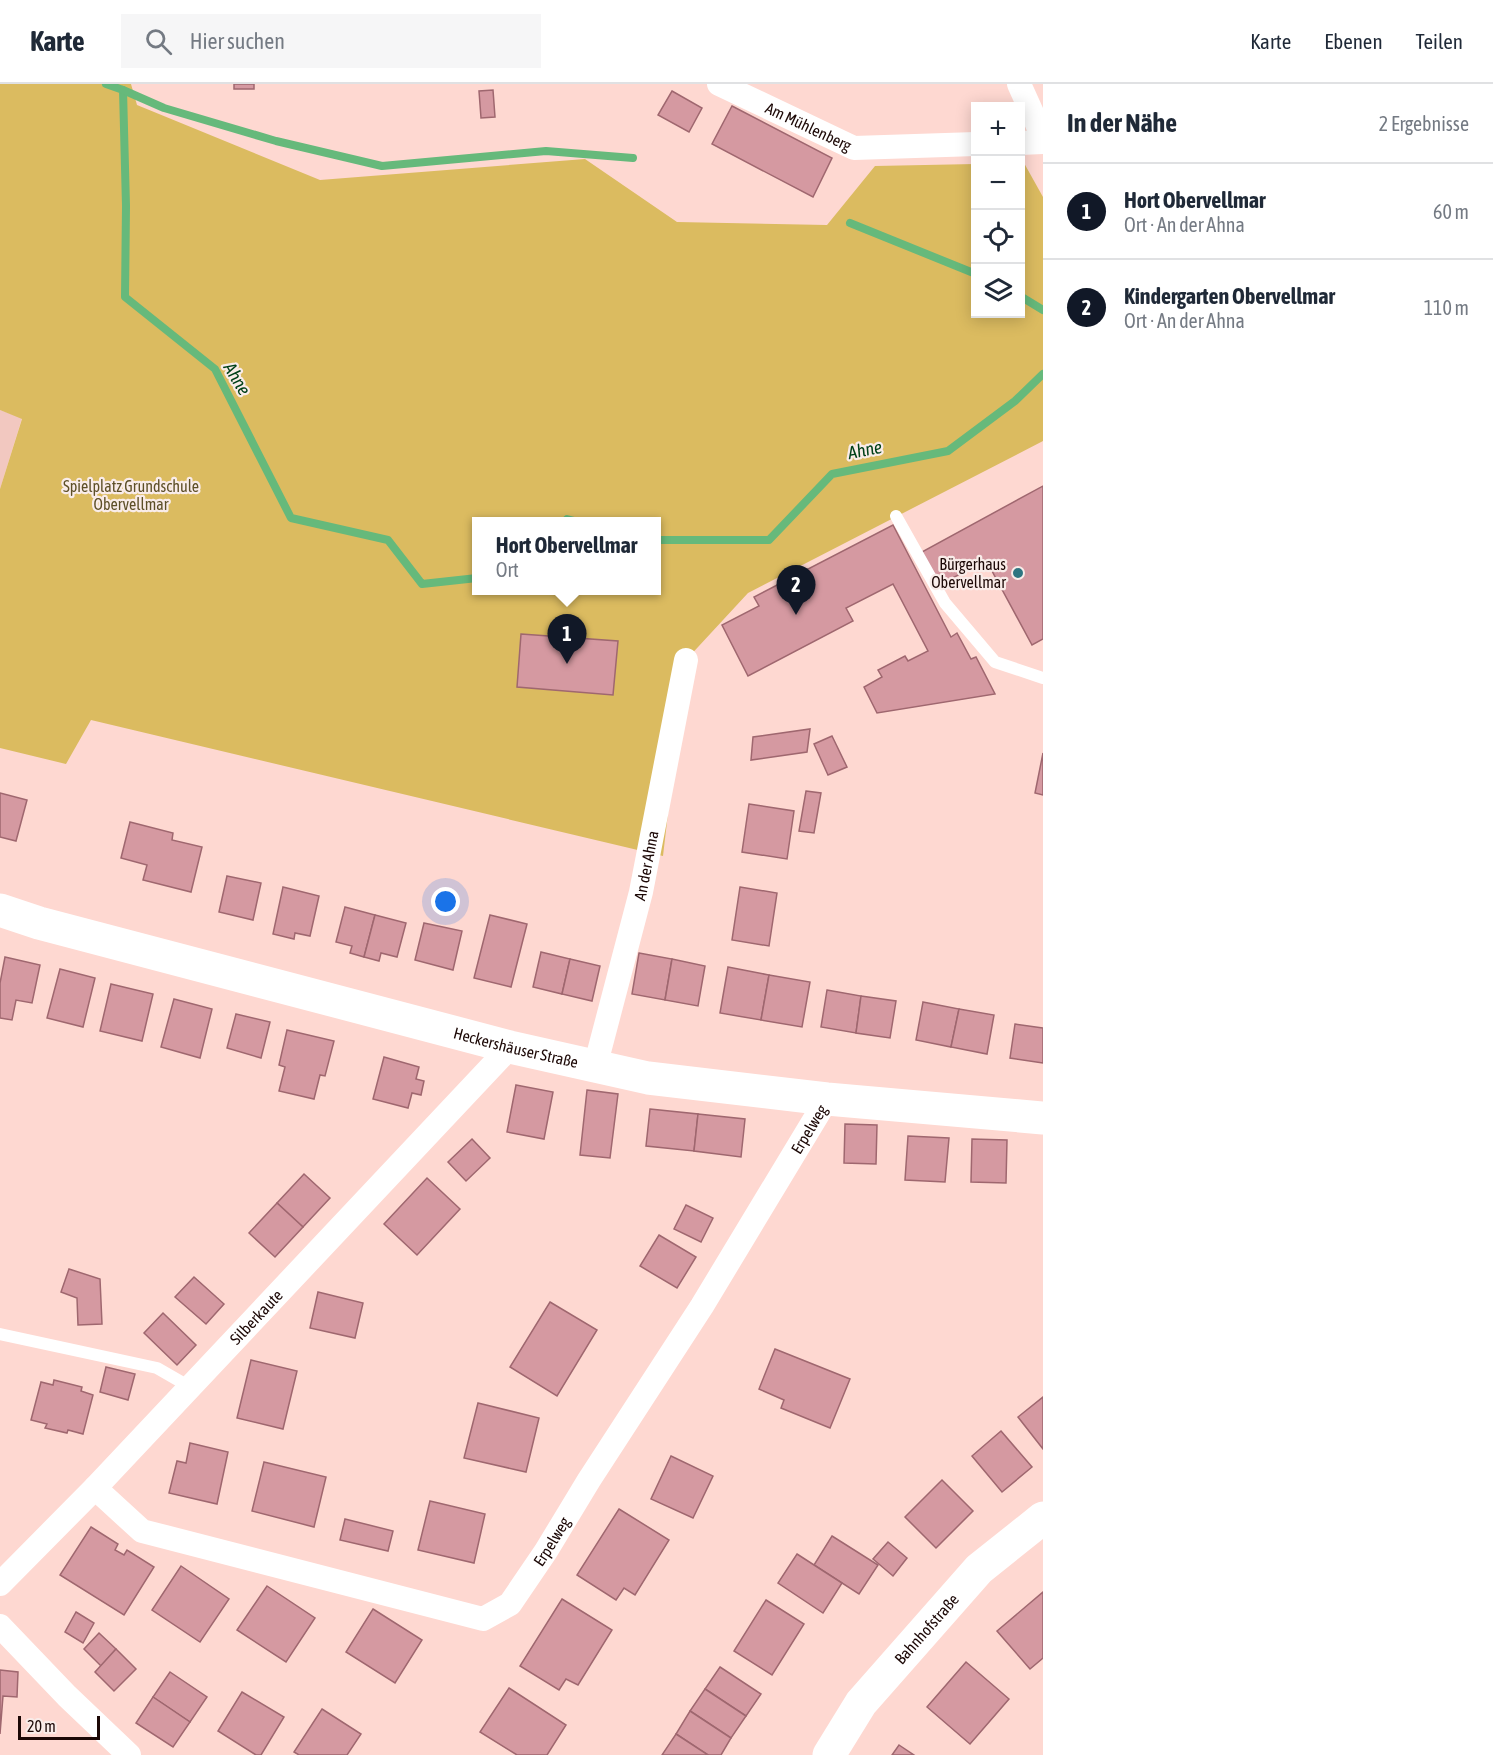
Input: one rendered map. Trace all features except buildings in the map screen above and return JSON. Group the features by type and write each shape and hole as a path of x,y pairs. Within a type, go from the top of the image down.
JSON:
{"street":[{"name":"Am Mühlenberg","path":"719,84 854,148 971,144"},
{"path":"1019,84 1043,137"},
{"path":"1025,143 1043,142"},
{"name":"An der Ahna","path":"595,1067 641,891 686,660"},
{"name":"Heckershäuser Straße","path":"0,910 39,923 510,1047 648,1078 827,1099 1043,1118"},
{"name":"Silberkaute","path":"0,1584 96,1488 510,1047"},
{"name":"Erpelweg","path":"96,1488 141,1531 483,1619 510,1604 540,1560 702,1306 827,1099"},
{"name":"Bahnhofstraße","path":"829,1755 861,1703 979,1569 1043,1518"},
{"path":"0,1626 67,1696 129,1755"}],"lane":[{"path":"896,516 945,603 995,662 1043,678"},
{"path":"0,1334 157,1368 190,1387"}],"shaded area":[{"path":"0,410 22,418 0,489"}],"green space":[{"name":"Spielplatz Grundschule Obervellmar","path":"0,84 131,84 137,105 320,180 585,159 677,222 827,225 875,166 971,164 971,318 1025,318 1025,165 1043,197 1043,441 748,593 686,660 663,856 91,720 66,764 0,748 0,489 22,419 0,410"}],"waterway":[{"name":"Ahne","path":"106,84 123,90 126,206 125,297 215,369 291,518 388,540 422,584 472,579"},
{"path":"123,90 164,108 276,141 382,166 546,151 633,158"},
{"path":"850,223 971,272"},
{"path":"1025,299 1043,310"},
{"name":"Ahne","path":"661,540 769,540 832,474 948,451 1015,401 1043,374"}],"place":[{"name":"Bürgerhaus Obervellmar","path":"1018,573"},
{"name":"Kindergarten Obervellmar","path":"796,615"},
{"name":"Hort Obervellmar","path":"567,664"}]}
